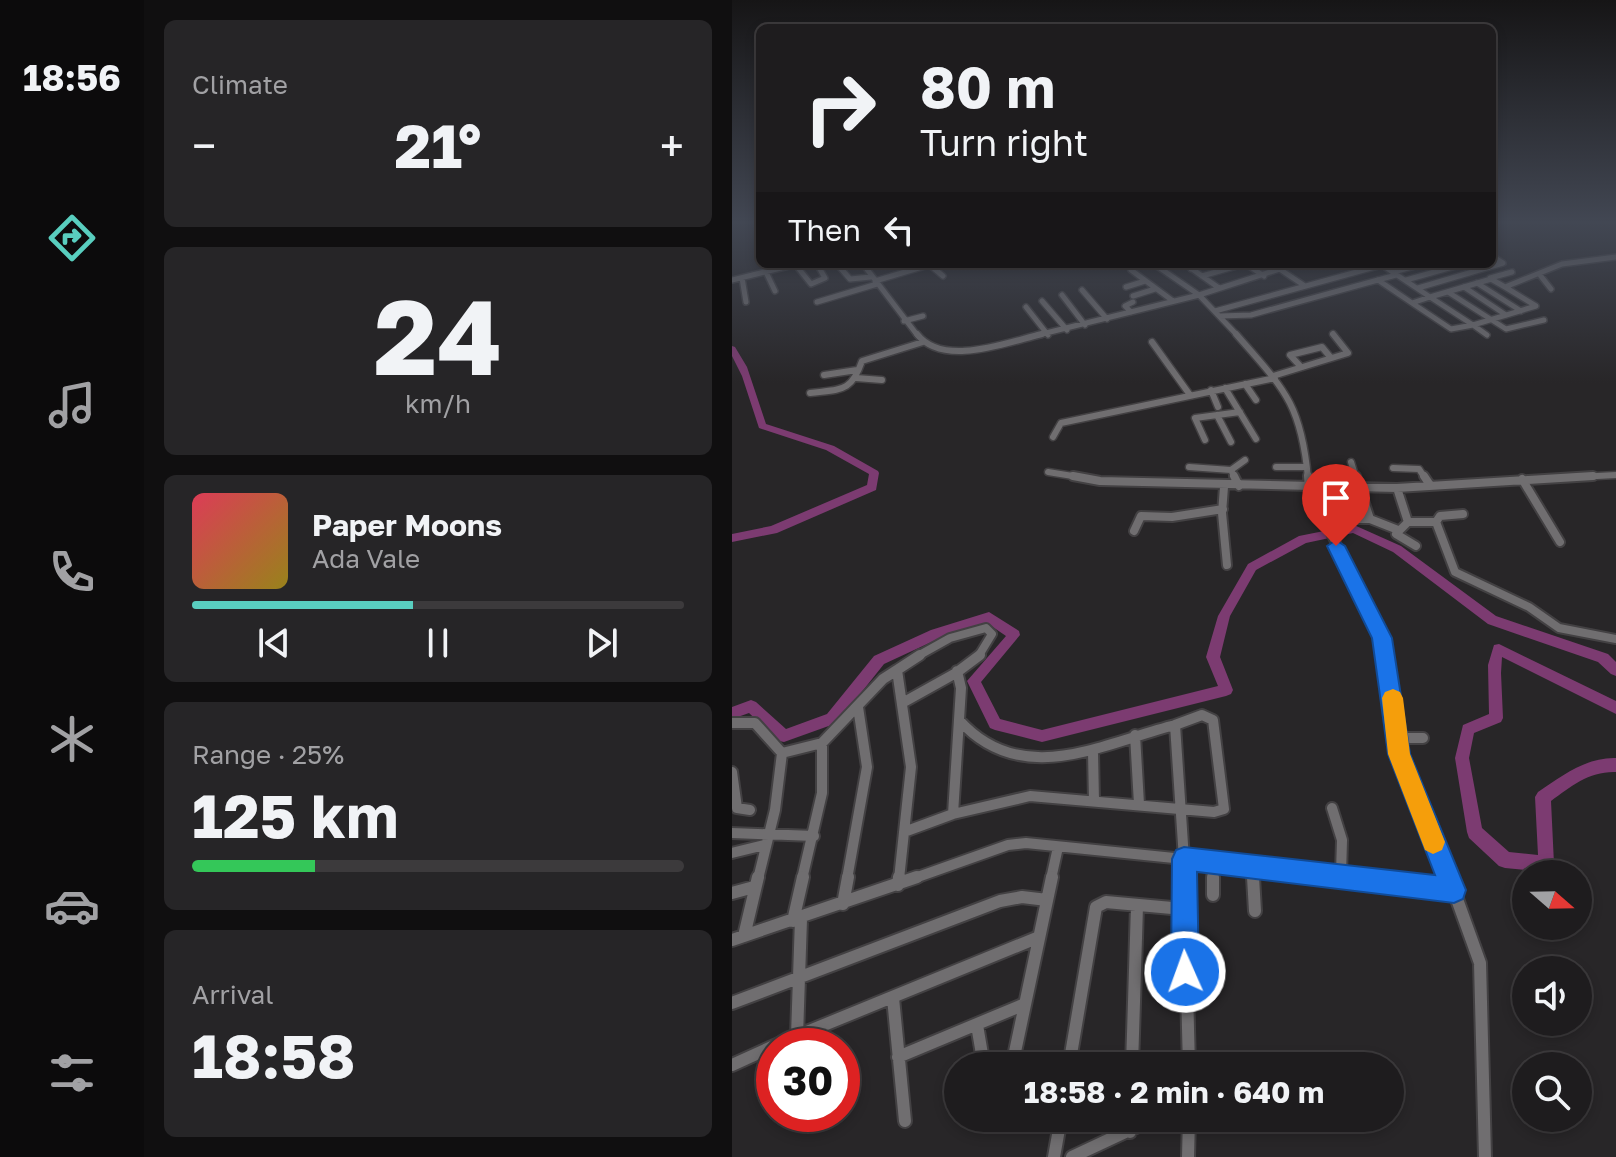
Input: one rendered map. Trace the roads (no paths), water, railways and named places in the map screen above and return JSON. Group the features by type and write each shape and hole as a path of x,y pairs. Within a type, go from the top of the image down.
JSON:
{"street":[{"path":"732,280 754,275"},
{"path":"767,275 775,291"},
{"path":"804,275 811,284 825,278 823,275"},
{"path":"847,275 850,279 874,281"},
{"path":"870,275 923,342 941,349 969,353 1048,335 1264,276"},
{"path":"817,302 896,275"},
{"path":"1137,275 1173,301"},
{"path":"1170,275 1218,313 1274,377 1302,425 1309,488 1326,529 1382,638 1397,738 1406,774 1476,947 1483,982 1485,1157"},
{"path":"1290,275 1305,286"},
{"path":"1218,313 1347,275"},
{"path":"1218,313 1251,315 1390,275"},
{"path":"1398,275 1487,335"},
{"path":"1406,280 1424,275"},
{"path":"1418,288 1464,275"},
{"path":"1378,280 1451,329 1492,320 1536,305 1484,275"},
{"path":"1412,303 1503,275"},
{"path":"1505,287 1540,275 1551,289"},
{"path":"1202,276 1219,288"},
{"path":"742,278 746,302"},
{"path":"1334,279 1347,288"},
{"path":"1126,287 1145,281"},
{"path":"1524,281 1532,290"},
{"path":"1477,283 1521,311"},
{"path":"1464,287 1506,315"},
{"path":"1131,312 1125,306 1155,289"},
{"path":"1082,290 1107,319"},
{"path":"1284,292 1297,302"},
{"path":"1448,292 1508,330 1544,320"},
{"path":"1062,295 1085,325"},
{"path":"1048,335 1028,309 1044,304 1067,330"},
{"path":"904,321 923,316"},
{"path":"1053,437 1061,423 1164,404 1190,395 1274,377 1348,353 1333,334"},
{"path":"856,378 858,364 871,356 923,342"},
{"path":"1152,342 1190,395"},
{"path":"1301,367 1290,355 1322,347 1331,358"},
{"path":"824,375 857,370"},
{"path":"810,393 823,389 837,392 856,378 882,380"},
{"path":"1245,384 1256,400"},
{"path":"1225,388 1256,439"},
{"path":"1211,390 1231,442"},
{"path":"1205,440 1195,418 1218,411 1240,412"},
{"path":"1189,467 1231,470 1240,467 1245,460"},
{"path":"1351,462 1370,519"},
{"path":"1276,467 1306,467"},
{"path":"1393,468 1419,469 1430,485"},
{"path":"1231,470 1239,486"},
{"path":"1048,472 1100,481 1309,488 1397,488 1616,475"},
{"path":"1522,479 1560,542"},
{"path":"1224,487 1227,565"},
{"path":"1397,488 1408,522"},
{"path":"1134,531 1141,516 1172,517 1223,509"},
{"path":"1436,522 1440,516 1463,514"},
{"path":"1351,519 1370,519 1398,530"},
{"path":"1416,546 1397,535 1398,530 1408,522 1436,522"},
{"path":"1436,522 1450,566 1455,572 1533,609 1559,628 1616,639"},
{"path":"782,753 822,743 883,679 942,641 968,631 990,631 992,640 976,660 904,702"},
{"path":"897,670 911,767 898,885"},
{"path":"953,814 961,681 957,671"},
{"path":"843,904 863,805 866,753 858,707"},
{"path":"904,832 953,814 1020,797 1182,807 1214,812 1224,809 1226,803 1213,720 1202,715 1135,735 1093,752 1023,755 978,739 959,720"},
{"path":"732,723 755,723 782,753 776,801 738,938"},
{"path":"1175,725 1182,807 1188,1052"},
{"path":"1135,735 1139,804"},
{"path":"1397,738 1423,738"},
{"path":"797,1028 797,920 822,793 822,743"},
{"path":"1093,752 1094,801"},
{"path":"733,777 737,808 750,810"},
{"path":"1332,808 1342,840 1341,874"},
{"path":"732,833 765,840 814,836"},
{"path":"732,853 765,840"},
{"path":"738,938 1008,845 1026,843 1252,864 1454,890"},
{"path":"1015,1052 1058,847"},
{"path":"1213,862 1213,895"},
{"path":"1252,864 1255,911"},
{"path":"732,893 754,887"},
{"path":"732,1003 1000,901 1030,896 1047,900"},
{"path":"1071,1052 1093,914 1101,903 1183,909"},
{"path":"1132,1052 1137,906"},
{"path":"822,1028 1039,937"},
{"path":"893,998 905,1121"},
{"path":"898,1057 1025,1004"},
{"path":"977,1025 982,1052"},
{"path":"732,1065 756,1054"},
{"path":"1054,1157 1058,1132"},
{"path":"1072,1157 1117,1132"},
{"path":"1188,1157 1189,1132"}],"waterway":[{"path":"732,349 742,367 762,426 830,448 874,473 872,487 773,530 732,538"},
{"path":"732,713 751,706 784,736 832,719 879,660 936,634 989,617 1014,635 974,681 995,724 1042,736 1226,690 1213,657 1224,616 1252,567 1303,539 1354,529 1397,549 1492,620 1603,658 1616,670"},
{"path":"1616,708 1499,649 1494,665 1496,718 1468,729 1462,758 1475,832 1505,860 1546,864 1543,797 1596,766 1616,765"}]}
